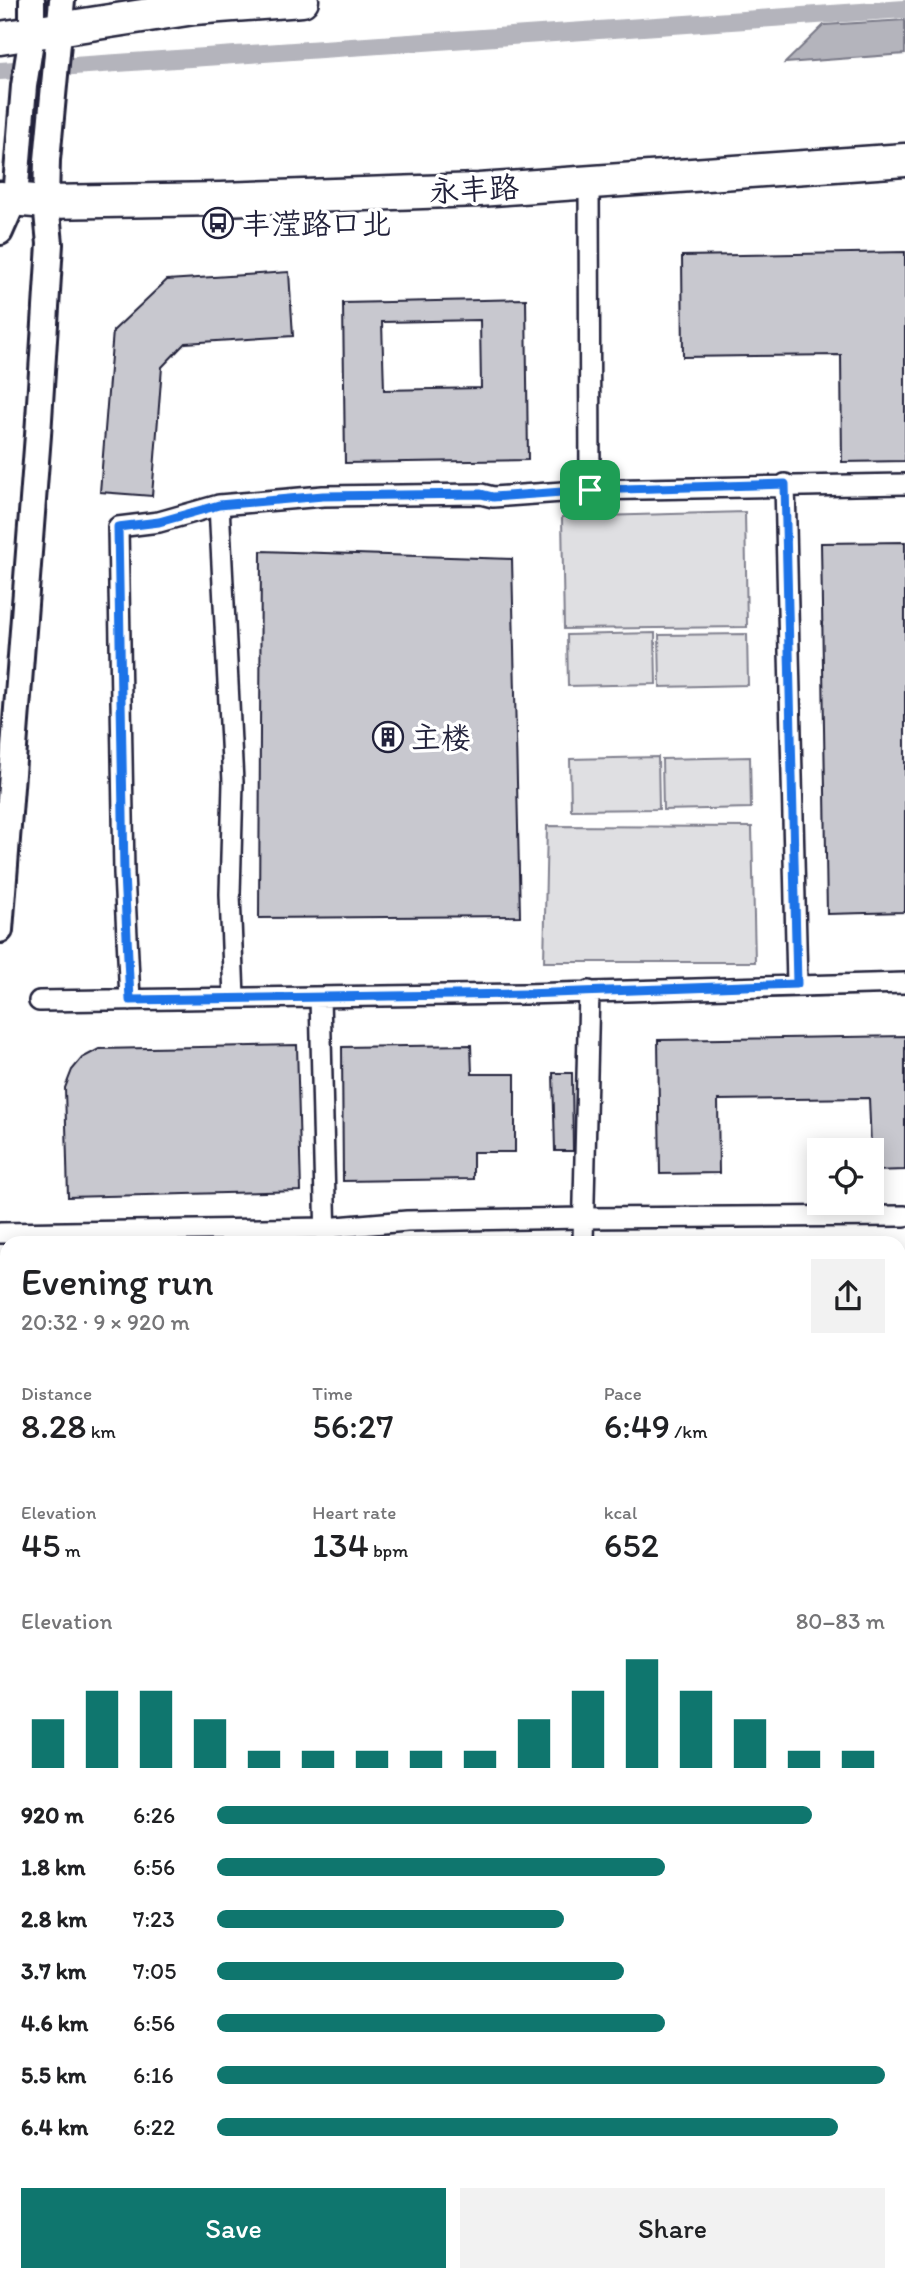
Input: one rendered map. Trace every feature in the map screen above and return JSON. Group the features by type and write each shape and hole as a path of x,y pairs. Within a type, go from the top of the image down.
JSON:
{"main road":[{"path":"0,38 52,21 302,0"},
{"name":"永丰路","path":"20,199 221,199 589,183 905,160"}],"street":[{"path":"0,232 47,160 53,86 52,21 32,0"},
{"path":"0,930 50,244 20,199 18,157 24,86 52,21"},
{"path":"589,183 590,490"},
{"path":"785,484 797,984"},
{"path":"130,1000 124,873 118,527 159,522 219,505 323,496 481,494 493,497 590,490 785,484 905,484"},
{"path":"219,505 233,782 230,894 234,998"},
{"path":"39,1001 905,983"},
{"path":"583,1236 589,991"},
{"path":"320,997 326,1235"},
{"path":"0,1233 326,1235 407,1221 905,1216"}],"shaded area":[{"path":"905,20 905,54 785,63 824,25"},
{"path":"745,512 747,627 564,629 562,517"},
{"path":"655,633 656,684 568,686 567,635"},
{"path":"747,634 748,685 660,687 659,635"},
{"path":"658,757 659,809 571,810 570,759"},
{"path":"750,757 751,808 663,810 662,759"},
{"path":"547,826 752,827 755,962 544,962"}],"building":[{"path":"905,252 905,461 842,462 841,355 683,357 682,256"},
{"path":"289,272 293,336 185,343 162,367 152,496 100,492 113,331 167,280"},
{"path":"526,299 528,460 345,463 343,303","holes":["480,320 481,388 384,390 382,322"]},
{"path":"905,542 905,912 827,914 821,543"},
{"name":"主楼","path":"261,551 512,559 520,916 259,918"},
{"path":"905,1036 905,1170 884,1171 884,1138 871,1138 869,1098 718,1100 719,1173 660,1174 658,1040"},
{"path":"297,1045 301,1191 68,1197 65,1088 72,1070 82,1058 99,1049"},
{"path":"471,1045 472,1074 515,1074 515,1152 473,1152 473,1179 343,1181 342,1047"},
{"path":"553,1073 572,1073 573,1151 555,1151"}],"waterway":[{"path":"0,71 905,9"}],"place":[{"name":"丰滢路口北","path":"218,223"},
{"name":"主楼","path":"388,737"}],"route":[{"path":"785,484 797,984 525,994 130,1000 124,873 118,527 159,522 219,505 323,496 481,494 493,497 590,490 785,484"}]}
